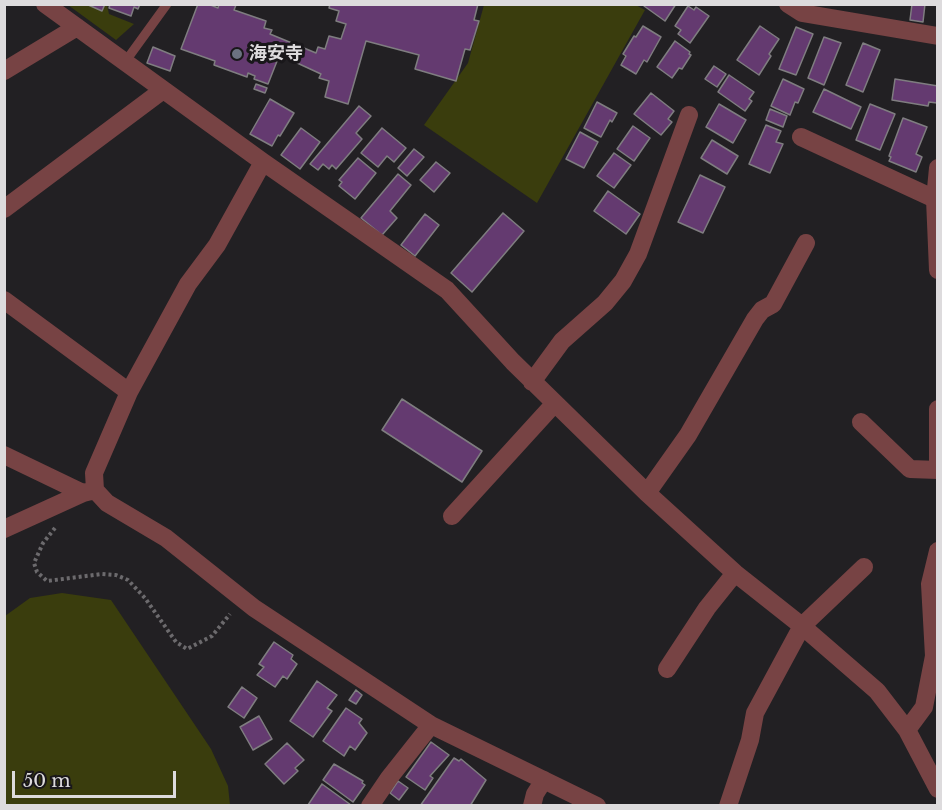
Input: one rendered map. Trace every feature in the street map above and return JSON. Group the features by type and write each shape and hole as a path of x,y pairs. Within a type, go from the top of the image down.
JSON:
{"street":[{"path":"45,4 263,162 447,290 532,382 648,493 735,573 878,691 906,729 938,789"},
{"path":"788,4 802,13 938,36"},
{"path":"4,71 77,27"},
{"path":"4,209 163,90"},
{"path":"532,382 562,341 605,303 623,281 638,254 689,115"},
{"path":"801,137 936,210"},
{"path":"4,528 83,494 129,392 188,284 217,245 263,162"},
{"path":"938,168 936,210 938,270"},
{"path":"648,493 688,435 755,319 762,310 773,304 806,243"},
{"path":"4,300 129,392"},
{"path":"452,516 555,404"},
{"path":"938,409 938,464"},
{"path":"861,422 910,469 938,470"},
{"path":"4,455 83,494 107,503 166,538 243,599 333,662 432,725 597,806"},
{"path":"906,729 924,706 936,655 930,584 938,551"},
{"path":"728,806 750,740 755,713 802,626 864,567"},
{"path":"667,669 707,608 735,573"},
{"path":"370,806 389,778 432,725"},
{"path":"532,806 535,794 544,780"}],"lane":[{"path":"125,62 167,4"}],"path":[{"path":"83,494 43,543 34,563 37,572 47,581 102,574 116,575 128,580 146,598 176,642 188,649 212,636 243,599"}],"green space":[{"path":"634,4 645,10 537,203 424,125 468,63 484,5"},
{"path":"68,5 107,5 109,14 134,24 116,40"},
{"path":"62,593 111,600 211,749 228,786 230,805 5,805 5,616 30,598"}],"building":[{"path":"86,4 105,4 102,11"},
{"path":"110,4 140,4 138,9 134,7 131,16 109,8"},
{"name":"海安寺","path":"198,4 208,4 218,8 219,4 236,5 234,10 266,21 264,28 272,30 270,34 316,53 318,47 325,49 329,36 341,39 346,24 336,21 339,11 329,8 330,4 478,4 474,20 479,21 470,50 465,49 456,81 415,69 419,55 366,41 348,104 325,97 329,81 319,78 321,74 295,62 297,57 281,51 268,84 254,79 255,76 248,73 247,77 214,65 215,61 181,49"},
{"path":"646,4 676,4 665,21 644,6"},
{"path":"912,4 925,4 923,22 910,20"},
{"path":"688,6 694,10 696,7 709,16 690,43 678,34 681,30 675,26"},
{"path":"643,26 661,37 647,62 644,60 636,74 621,65 626,56 623,54"},
{"path":"760,26 779,39 759,75 737,60"},
{"path":"796,27 813,34 796,75 779,69"},
{"path":"824,37 841,43 824,85 808,78"},
{"path":"675,41 691,55 682,69 679,68 672,78 657,67"},
{"path":"863,43 880,50 863,92 846,85"},
{"path":"153,47 175,56 170,71 147,63"},
{"path":"714,66 726,74 717,87 705,79"},
{"path":"729,75 754,92 749,99 752,101 745,111 718,92"},
{"path":"783,79 804,89 790,115 771,106"},
{"path":"895,79 938,86 937,103 929,102 928,106 892,100"},
{"path":"256,84 267,88 265,93 254,89"},
{"path":"824,89 861,107 851,129 813,112"},
{"path":"651,93 674,111 668,119 672,122 661,135 634,114"},
{"path":"270,99 294,113 272,146 250,134"},
{"path":"597,102 617,113 612,122 610,120 601,137 584,128"},
{"path":"719,104 746,120 733,143 706,127"},
{"path":"870,104 895,114 880,150 856,140"},
{"path":"359,106 371,116 356,133 362,139 336,169 332,165 329,169 323,164 318,170 310,164"},
{"path":"770,109 787,116 783,127 766,120"},
{"path":"903,118 927,127 916,154 922,157 916,172 889,161"},
{"path":"766,125 781,131 776,142 783,144 770,173 749,164"},
{"path":"633,126 650,138 634,161 617,149"},
{"path":"301,128 320,142 300,169 281,155"},
{"path":"382,128 406,148 394,162 387,156 378,167 361,153"},
{"path":"580,132 598,142 584,168 566,159"},
{"path":"712,140 738,156 727,174 701,158"},
{"path":"414,149 424,157 407,176 398,168"},
{"path":"614,153 631,165 614,188 597,176"},
{"path":"358,158 376,173 355,199 339,186 342,182 339,180"},
{"path":"436,162 450,173 434,192 420,180"},
{"path":"398,174 411,185 390,211 397,218 382,235 361,218"},
{"path":"700,175 725,187 703,233 678,222"},
{"path":"608,191 640,214 626,234 594,211"},
{"path":"503,213 524,231 472,292 451,273"},
{"path":"425,214 439,225 415,256 401,245"},
{"path":"402,399 482,451 462,482 382,430"},
{"path":"274,642 293,655 291,659 297,664 287,679 283,676 275,687 257,675 264,667 259,664"},
{"path":"317,681 337,695 327,708 332,711 313,737 290,721"},
{"path":"242,687 257,698 244,718 228,707"},
{"path":"356,690 362,695 356,704 349,700"},
{"path":"346,708 362,719 359,723 367,733 355,750 350,746 344,756 323,741"},
{"path":"259,716 272,739 253,750 240,727"},
{"path":"431,742 449,755 430,776 433,778 425,790 406,777"},
{"path":"287,743 304,760 295,768 298,771 284,784 265,764"},
{"path":"454,758 459,761 461,759 486,780 470,806 420,806"},
{"path":"334,764 363,781 365,785 353,802 323,780"},
{"path":"398,781 408,788 399,800 390,793"},
{"path":"322,784 351,805 351,806 308,805"}],"place":[{"name":"海安寺","path":"237,54"}]}
